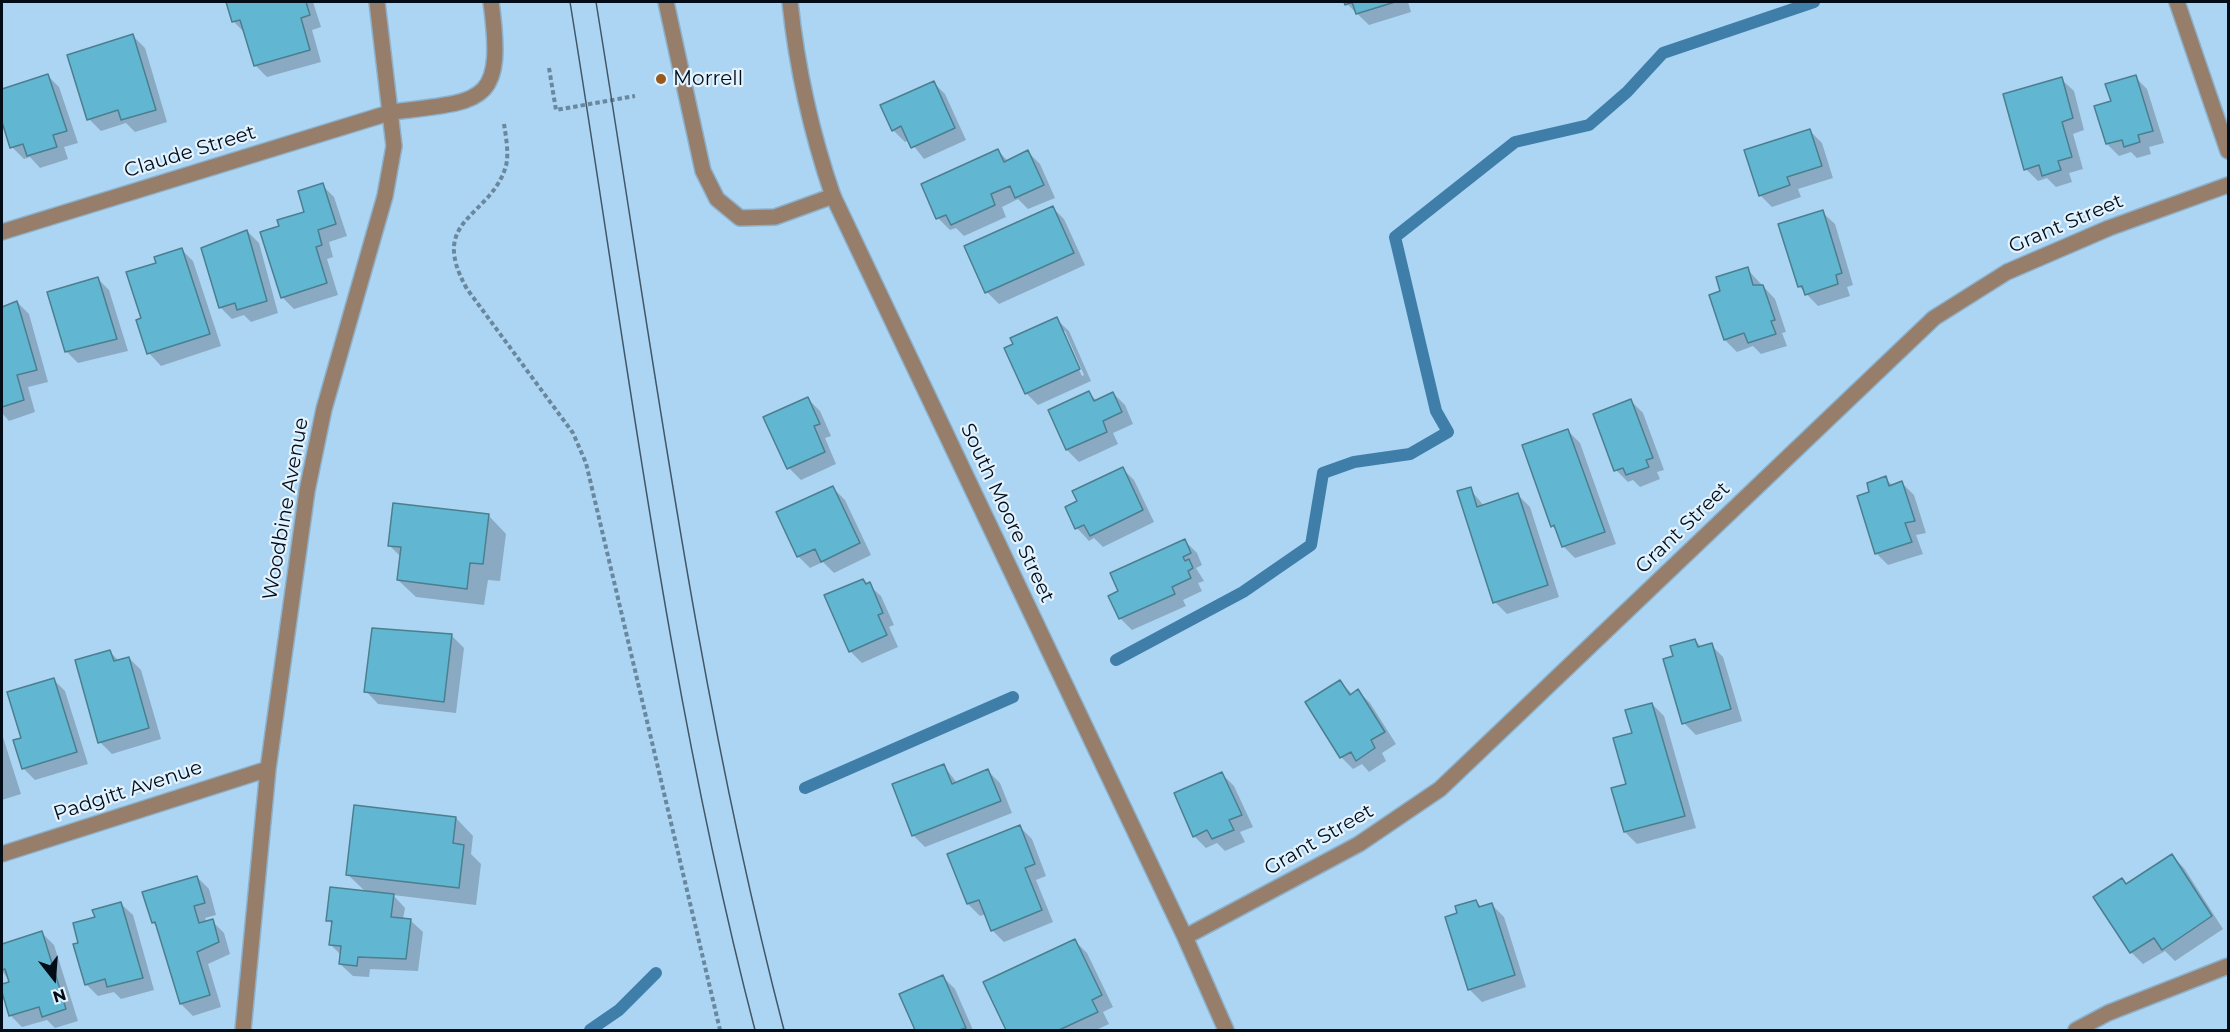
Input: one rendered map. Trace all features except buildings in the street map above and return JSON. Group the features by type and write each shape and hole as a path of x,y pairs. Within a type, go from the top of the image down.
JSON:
{"street":[{"name":"Woodbine Avenue","path":"243,1030 268,769 307,491 324,410 385,196 394,146 392,112 377,2"},
{"name":"Claude Street","path":"2,232 392,112 460,104 480,95 493,72 497,46 491,2"},
{"path":"666,2 703,171 717,199 741,218 775,218 833,196"},
{"name":"South Moore Street","path":"790,2 796,62 814,141 833,196 1185,937 1226,1030"},
{"path":"2177,2 2229,151"},
{"name":"Grant Street","path":"1185,937 1359,844 1440,789 1934,318 2007,272 2109,228 2229,185"},
{"name":"Padgitt Avenue","path":"2,854 268,769"},
{"path":"2076,1030 2108,1013 2229,966"}],"path":[{"path":"549,68 556,110 635,96"},
{"path":"504,124 506,165 496,186 461,224 452,248 457,271 466,289 573,433 586,463 720,1030"}],"waterway":[{"path":"1116,660 1243,592 1311,545 1323,473 1354,462 1410,454 1448,432 1436,411 1395,237 1515,142 1589,125 1627,92 1663,53 1814,2"},
{"path":"805,788 1013,697"},
{"path":"590,1030 619,1010 656,973"}],"tram line":[{"path":"570,2 650,518 673,647 724,903 755,1030"},
{"path":"596,2 657,389 701,647 725,775 784,1030"}],"place":[{"name":"Morrell","path":"661,79"}]}
